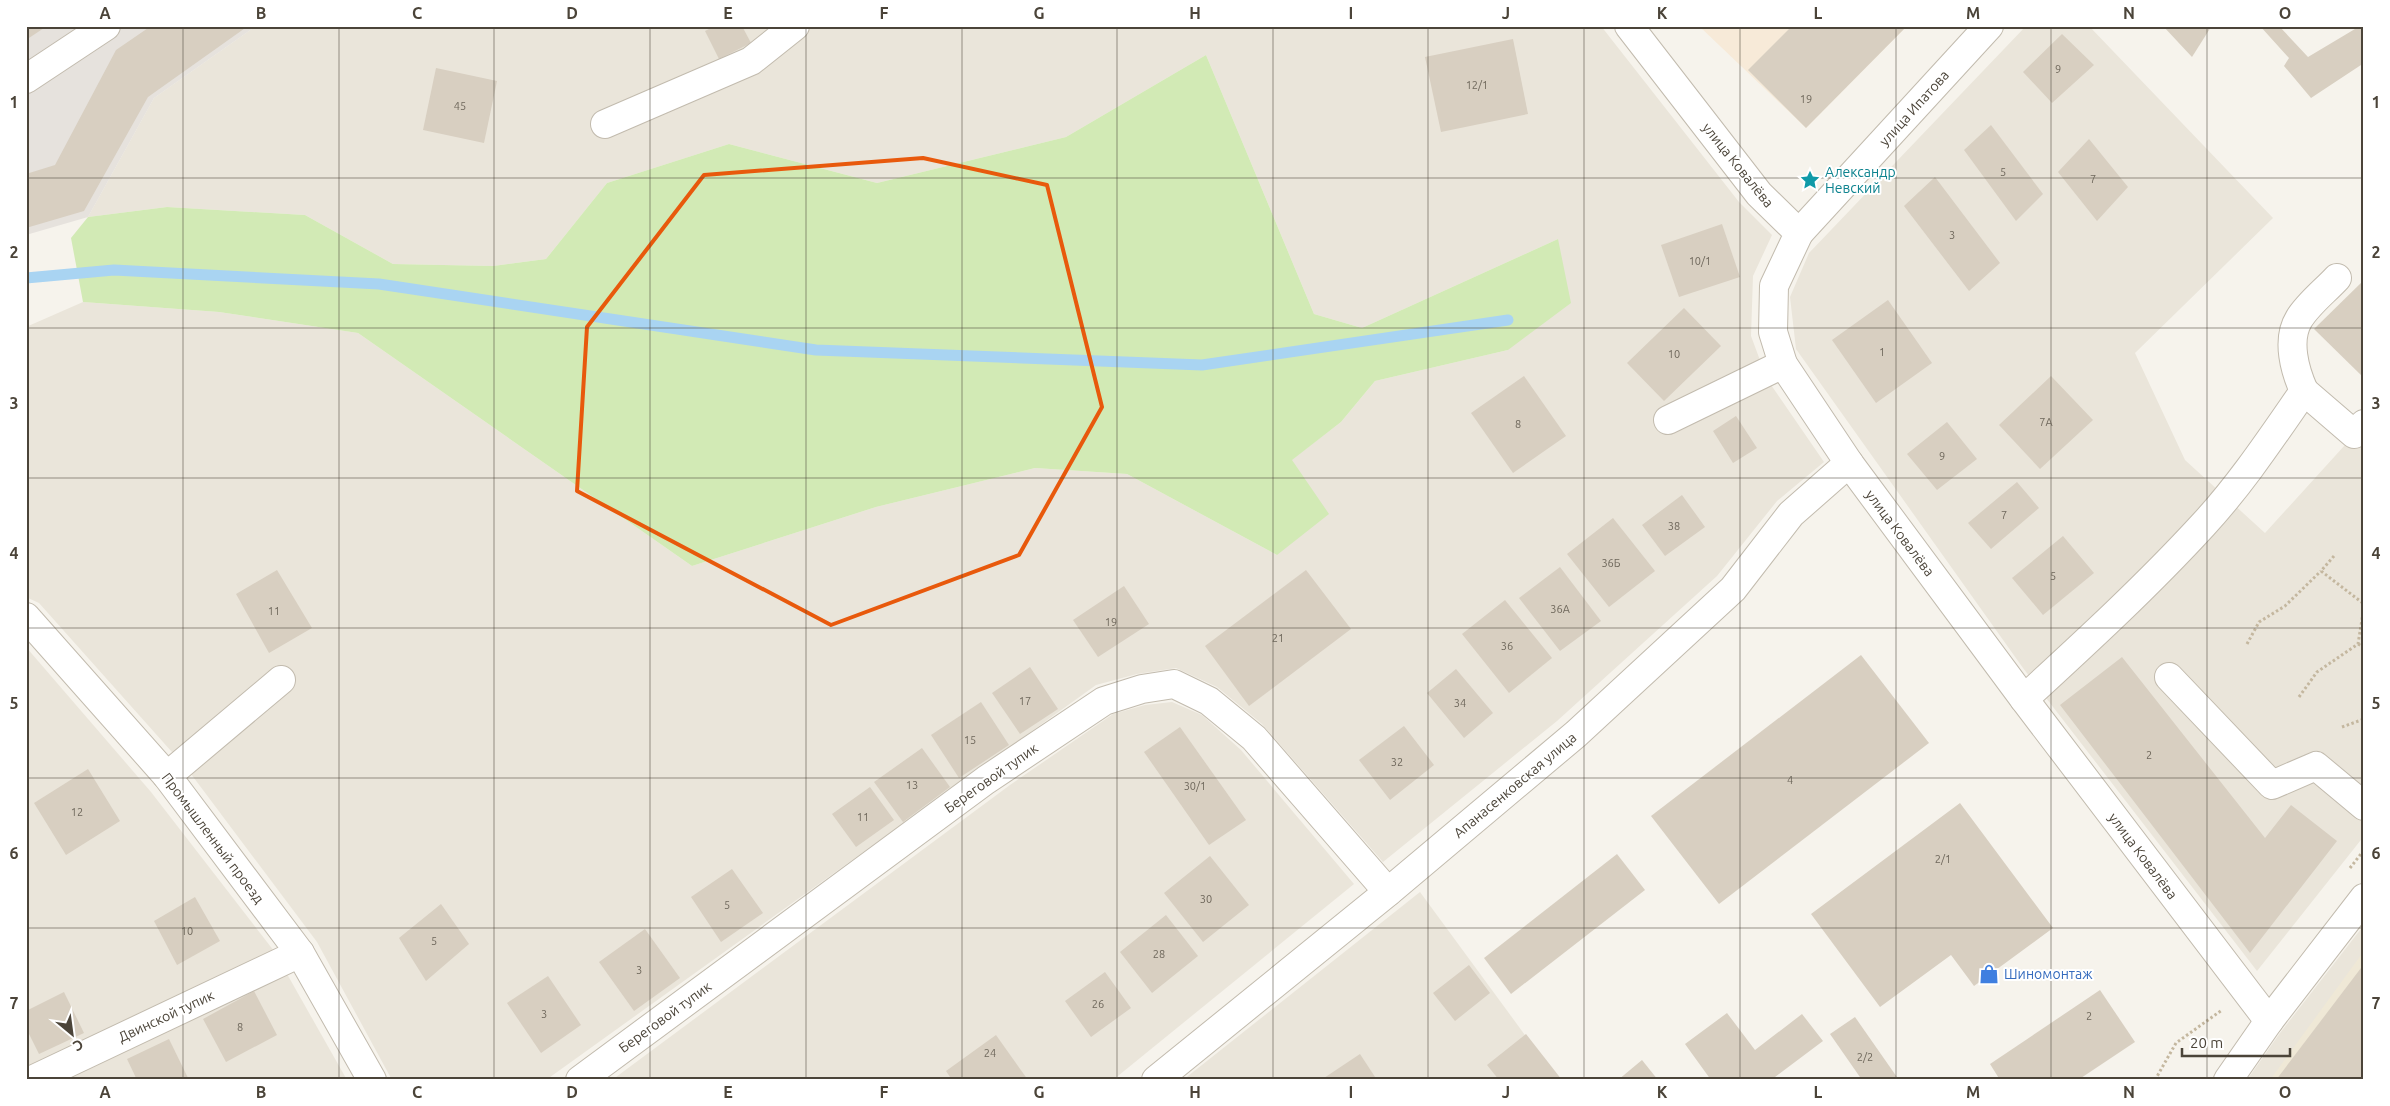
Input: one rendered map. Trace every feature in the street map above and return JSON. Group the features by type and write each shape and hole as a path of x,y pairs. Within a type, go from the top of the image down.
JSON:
{"street":[{"path":"26,101 30,76 106,26"},
{"path":"605,124 752,61 795,26"},
{"name":"улица Ковалёва","path":"1629,26 1759,194 1799,233 1774,286 1773,332 1783,364 1849,463 2024,699 2269,1021"},
{"name":"улица Ипатова","path":"1799,233 1989,26"},
{"path":"2337,278 2298,319 2293,342 2296,373 2304,391 2354,434 2364,424"},
{"path":"1668,420 1783,364"},
{"path":"2024,699 2123,608 2205,524 2264,450 2304,391"},
{"name":"Апанасенковская улица","path":"1156,1080 1388,892 1576,734 1733,590 1791,514 1849,463"},
{"name":"Промышленный проезд","path":"26,617 167,776 300,953 372,1080"},
{"path":"2169,677 2272,785 2316,766 2364,806"},
{"path":"167,776 281,680"},
{"name":"Береговой тупик","path":"580,1080 986,780 1104,701 1142,689 1174,684 1209,701 1224,713 1254,738 1388,892"},
{"path":"2228,1080 2269,1021 2364,898"},
{"name":"Двинской тупик","path":"32,1080 300,953"}],"path":[{"path":"2247,644 2259,622 2285,606 2334,556"},
{"path":"2299,697 2317,672 2358,644 2364,606 2321,570"},
{"path":"2358,644 2364,647"},
{"path":"2342,727 2364,719"}],"highlighted area":[{"path":"923,158 1047,185 1102,407 1019,555 831,625 577,491 587,327 704,175"}],"shaded area":[{"path":"26,26 256,26 154,98 88,217 26,235"},
{"path":"256,26 1601,26 1739,202 1772,235 1753,276 1751,336 1767,379 1824,462 1777,501 1717,576 1557,721 1383,862 1262,724 1217,687 1176,668 1137,674 1096,685 546,1080 392,1080 317,942 188,770 39,603 26,597 26,327 83,302 219,312 358,333 692,566 876,507 1035,468 1127,474 1277,555 1291,460 1341,422 1375,381 1508,350 1558,239 1362,328 1314,314 1206,55 1066,137 877,183 729,144 607,183 546,259 493,266 393,264 305,215 167,207 88,217 154,98"},
{"path":"1699,26 1907,26 1806,128"},
{"path":"2026,26 2089,26 2273,218 2135,353 2185,460 2265,533 2364,424 2364,836 2257,971 2023,668 1796,349 1790,297 1809,253"},
{"path":"26,647 151,792 274,951 347,1080 26,1080"},
{"path":"1172,702 1202,715 1241,750 1354,884 1113,1080 612,1080 1010,785 1113,714 1145,705"},
{"path":"1420,892 1558,1080 1183,1080"},
{"path":"2364,925 2364,1080 2247,1080 2280,1033"},
{"path":"2364,951 2364,1080 2270,1080"}],"green space":[{"path":"1206,55 1314,314 1362,328 1558,239 1571,303 1508,350 1375,381 1341,422 1292,460 1329,514 1277,555 1127,474 1035,468 876,507 692,566 358,333 219,312 83,302 71,238 88,217 167,207 305,215 393,264 493,266 546,259 607,183 729,144 877,183 1066,137"}],"building":[{"path":"26,26 47,26 26,40"},
{"path":"151,26 248,26 148,97 84,211 26,228 26,174 55,165 116,50"},
{"path":"715,26 742,26 751,43 719,59 705,31"},
{"path":"1792,26 1907,26 1806,128 1748,70"},
{"path":"2163,26 2210,26 2211,27 2192,57"},
{"path":"2260,26 2279,26 2308,57 2360,26 2364,26 2364,63 2311,98 2284,66 2289,58"},
{"path":"2062,34 2094,65 2052,103 2023,72"},
{"path":"1513,39 1528,114 1441,132 1425,57"},
{"path":"436,68 497,81 484,143 423,130"},
{"path":"1991,125 2043,194 2016,221 1964,150"},
{"path":"2089,139 2128,187 2097,221 2058,172"},
{"path":"1935,177 2000,263 1969,291 1904,206"},
{"path":"1722,224 1740,277 1679,297 1661,245"},
{"path":"2364,280 2364,378 2314,329"},
{"path":"1888,300 1932,363 1876,403 1832,340"},
{"path":"1684,308 1721,346 1664,401 1627,363"},
{"path":"1524,376 1566,436 1513,473 1471,413"},
{"path":"2051,376 2093,420 2040,469 1999,425"},
{"path":"1736,416 1757,448 1733,463 1713,431"},
{"path":"1947,422 1977,459 1937,490 1907,454"},
{"path":"2017,482 2039,508 1991,549 1968,523"},
{"path":"1682,495 1705,527 1665,556 1642,525"},
{"path":"1613,518 1655,571 1609,607 1567,554"},
{"path":"2063,536 2094,573 2043,615 2012,578"},
{"path":"1560,567 1601,621 1560,651 1519,598"},
{"path":"277,570 312,628 269,653 236,594"},
{"path":"1306,570 1351,629 1249,706 1205,646"},
{"path":"1124,586 1149,624 1098,657 1073,620"},
{"path":"1505,600 1552,658 1509,693 1462,634"},
{"path":"1861,655 1929,743 1719,904 1651,816"},
{"path":"2122,657 2265,838 2291,805 2337,841 2250,953 2060,705"},
{"path":"1030,667 1058,709 1020,734 992,693"},
{"path":"1456,669 1493,713 1464,738 1427,693"},
{"path":"981,702 1009,745 959,778 931,735"},
{"path":"1404,726 1434,765 1390,800 1359,760"},
{"path":"1180,727 1246,820 1209,845 1144,752"},
{"path":"922,748 950,787 903,822 874,782"},
{"path":"88,769 120,821 66,855 34,803"},
{"path":"870,787 894,820 856,847 832,814"},
{"path":"1960,803 2053,928 1974,986 1951,955 1880,1007 1811,914"},
{"path":"1617,854 1645,890 1511,994 1484,958"},
{"path":"1210,856 1249,905 1203,942 1164,893"},
{"path":"732,869 763,913 721,942 691,897"},
{"path":"195,897 220,941 177,965 154,921"},
{"path":"441,904 469,944 426,981 399,938"},
{"path":"1166,915 1198,956 1152,993 1120,952"},
{"path":"645,929 680,978 634,1011 599,962"},
{"path":"2364,964 2364,1080 2276,1080"},
{"path":"1469,965 1490,993 1455,1021 1433,993"},
{"path":"1105,972 1131,1008 1091,1037 1065,1001"},
{"path":"548,976 581,1025 541,1053 507,1003"},
{"path":"2100,990 2135,1042 2078,1080 2000,1080 1990,1064"},
{"path":"254,991 277,1035 226,1062 203,1019"},
{"path":"64,992 84,1033 39,1054 26,1028 26,1011"},
{"path":"1727,1013 1755,1050 1802,1014 1823,1041 1771,1080 1711,1080 1685,1044"},
{"path":"1855,1017 1899,1080 1862,1080 1830,1034"},
{"path":"1526,1034 1562,1080 1499,1080 1487,1065"},
{"path":"996,1035 1028,1080 952,1080 946,1071"},
{"path":"169,1039 189,1080 137,1080 127,1059"},
{"path":"1360,1054 1377,1080 1321,1080"},
{"path":"1642,1060 1658,1080 1618,1080"}],"waterway":[{"path":"26,278 114,270 379,284 816,350 1202,365 1508,320"}],"place":[{"name":"Александр Невский","path":"1810,180"},
{"name":"Шиномонтаж","path":"1989,974"}]}
